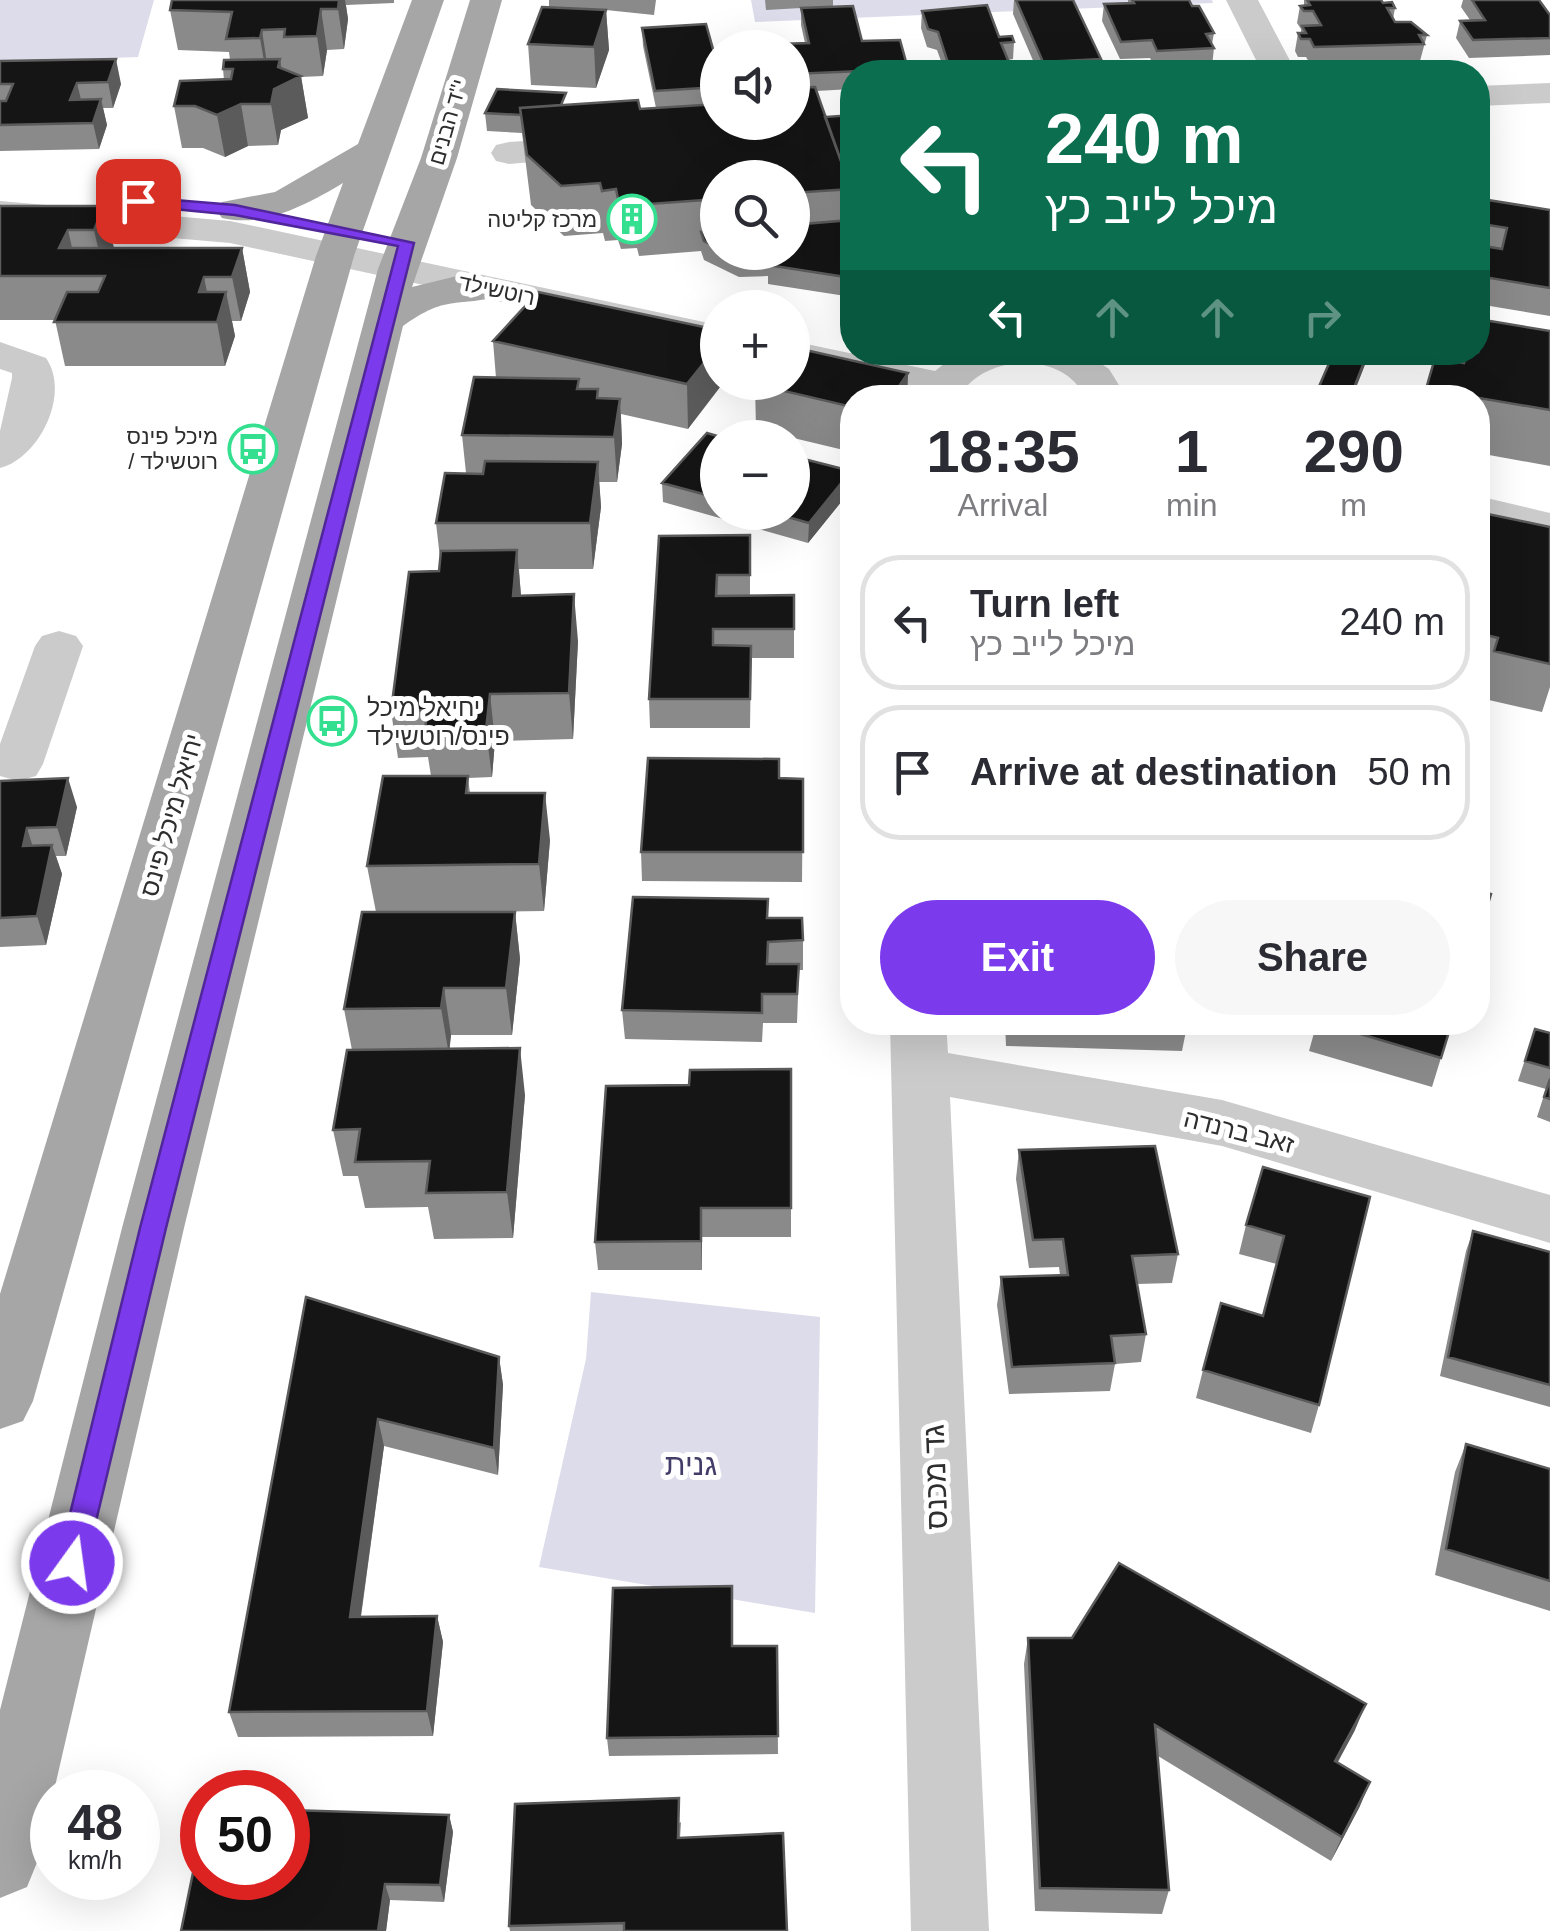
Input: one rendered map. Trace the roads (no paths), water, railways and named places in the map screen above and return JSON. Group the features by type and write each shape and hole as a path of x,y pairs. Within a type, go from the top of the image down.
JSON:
{"main road":[{"path":"341,243 428,0"},
{"name":"י''ד הבנים","path":"396,277 439,158 486,0"},
{"path":"235,210 286,201 378,147"},
{"name":"יחיאל מיכל פינס","path":"0,1401 341,243"},
{"path":"0,1860 153,1228 396,277"}],"street":[{"path":"1242,0 1274,60"},
{"path":"1490,95 1550,92"},
{"path":"509,153 636,144"},
{"path":"0,190 235,210 341,243"},
{"path":"0,212 341,243"},
{"name":"רוטשילד","path":"341,243 396,277 485,288 700,333"},
{"name":"רוטשילד","path":"396,277 700,311"},
{"path":"810,334 840,340"},
{"path":"0,354 32,367 36,396 10,449 0,456"},
{"path":"810,357 840,362"},
{"path":"854,365 951,384"},
{"path":"917,365 951,384"},
{"path":"951,384 970,365"},
{"path":"1074,365 1087,370 1102,385"},
{"path":"1490,513 1550,526"},
{"path":"18,764 19,707 59,646"},
{"name":"זאב ברנדה","path":"920,1046 1222,1123 1550,1219"},
{"name":"גד מכנס","path":"920,1046 950,1931"}],"place":[{"name":"מרכז קליטה","path":"632,219"},
{"name":"מיכל פינס / רוטשילד","path":"253,449"},
{"name":"יחיאל מיכל פינס/רוטשילד","path":"332,721"}],"park label":[{"name":"גנית","path":"691,1464"}]}
